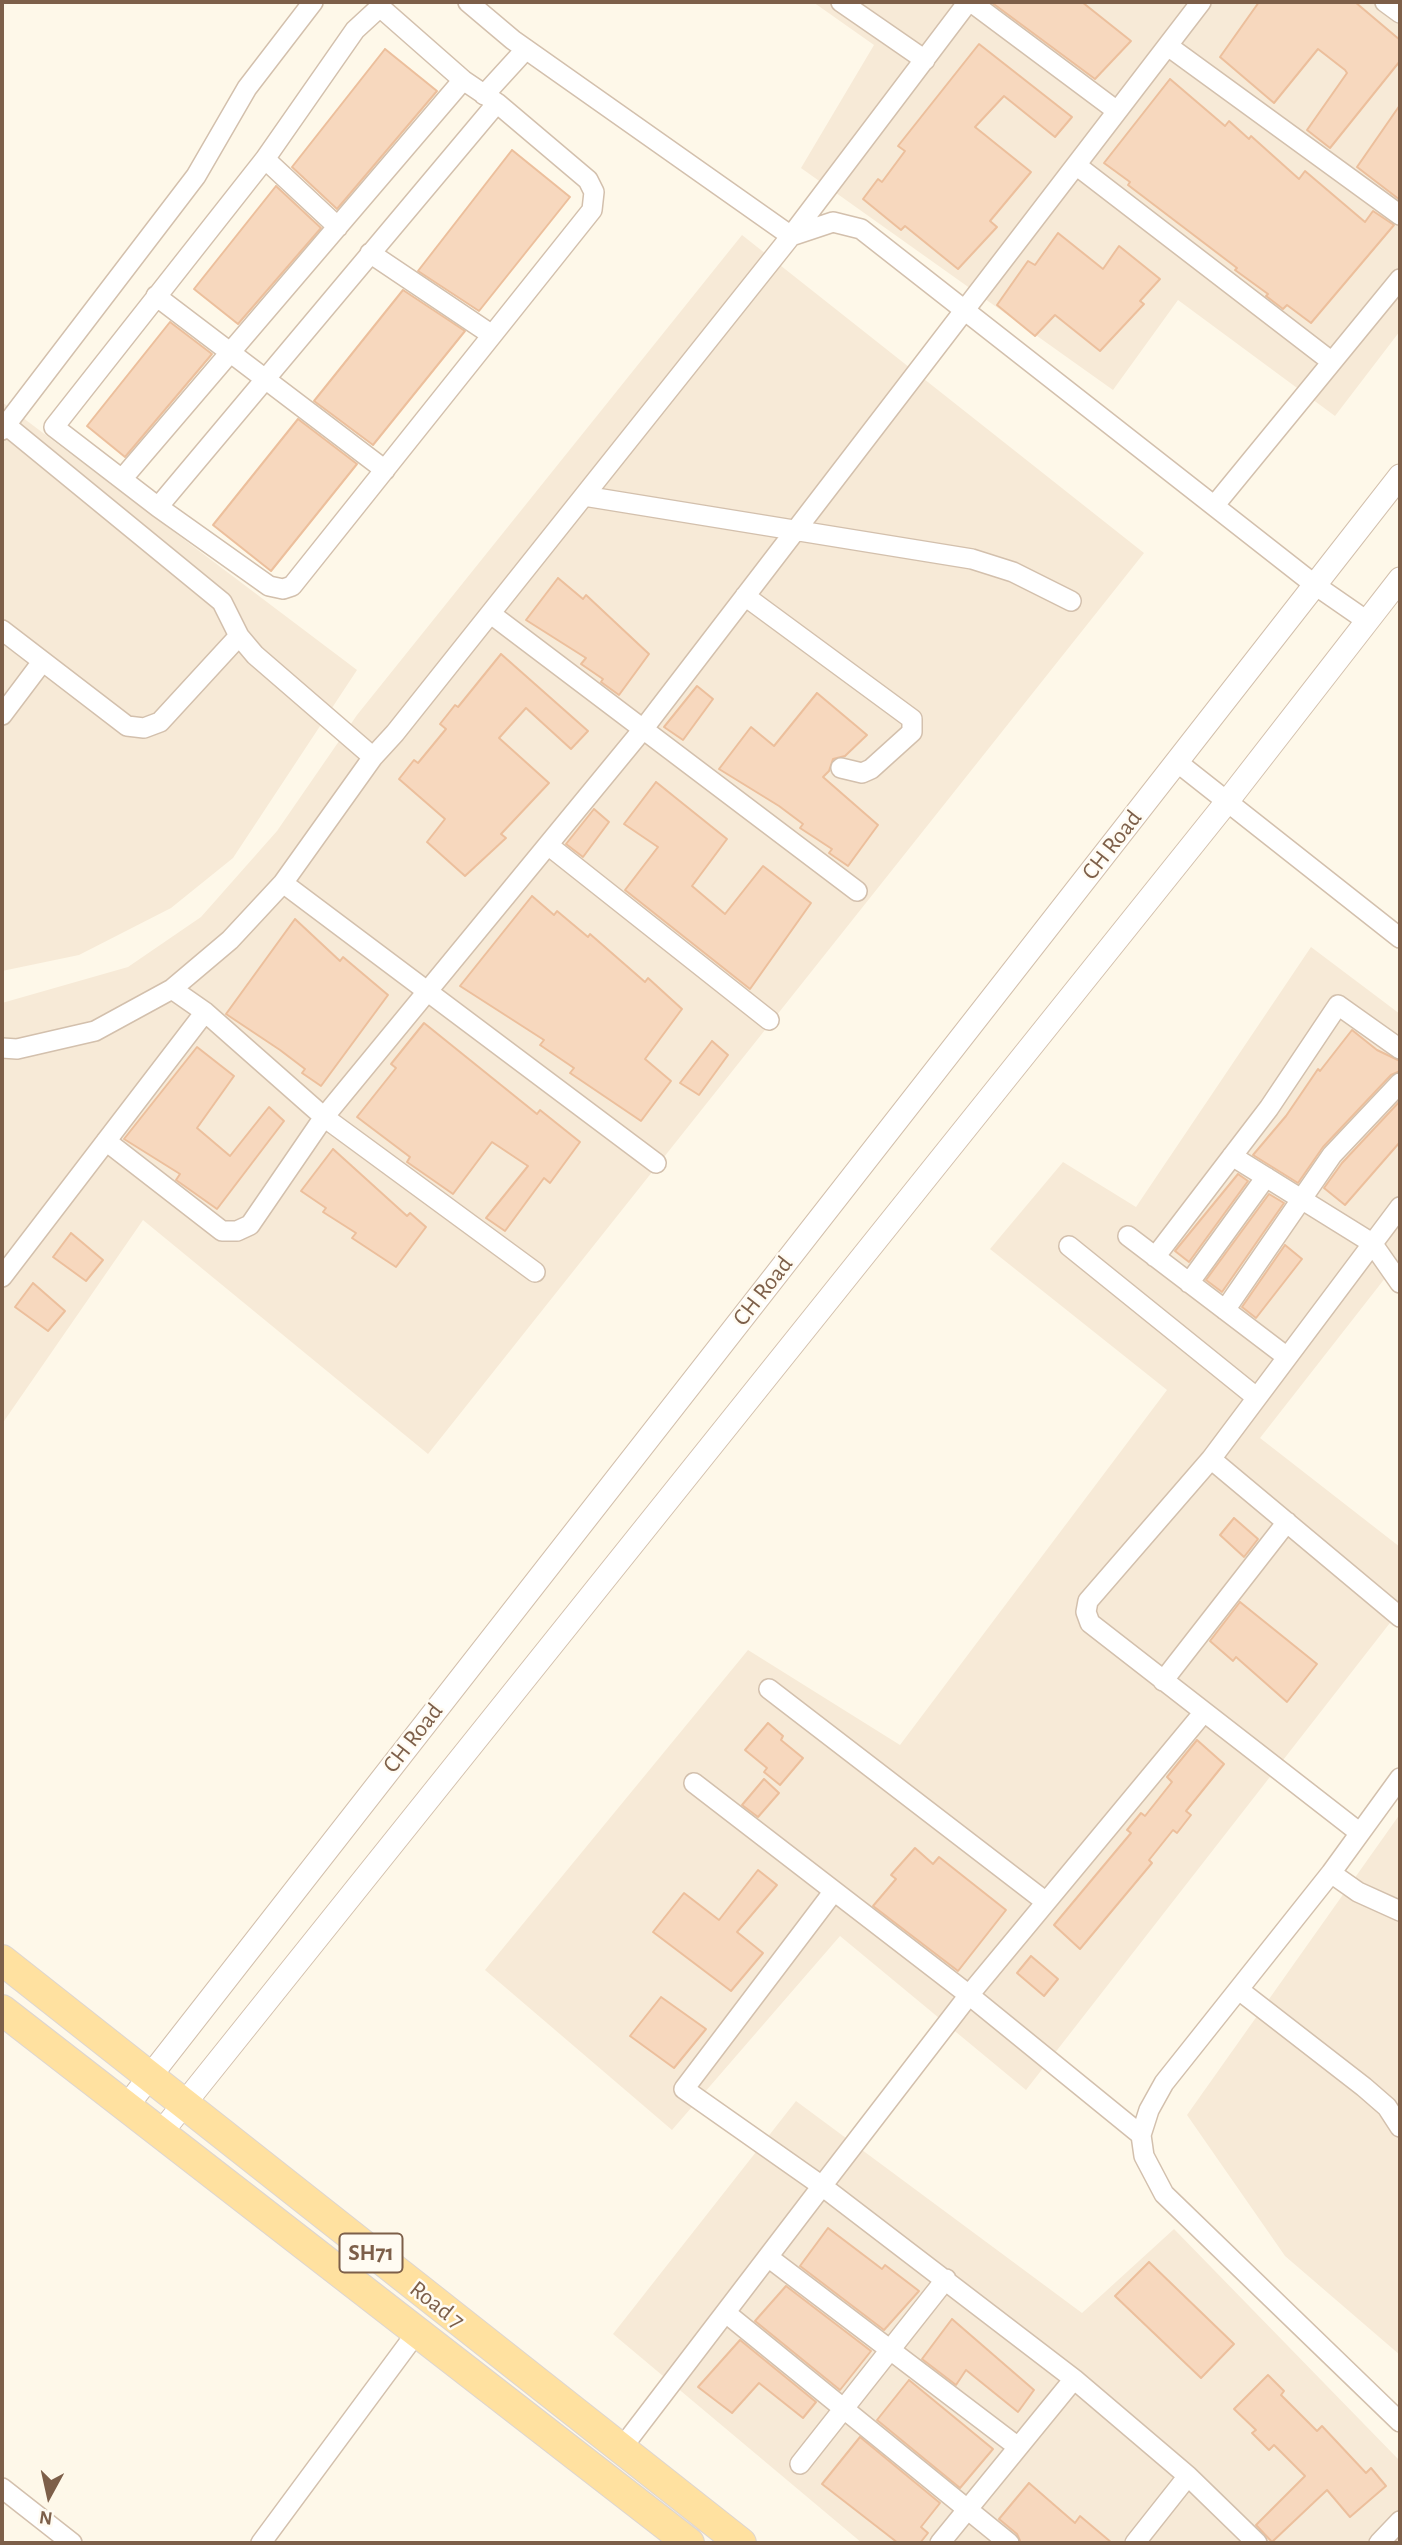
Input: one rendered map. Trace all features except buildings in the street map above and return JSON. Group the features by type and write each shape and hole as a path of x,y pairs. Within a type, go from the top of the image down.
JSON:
{"main road":[{"name":"Road 7","path":"2,1961 741,2543"},
{"name":"Road 7","path":"2,2010 689,2543"}],"street":[{"path":"313,2 247,88 196,176 4,428 119,517 222,602 239,636 256,654 373,757"},
{"path":"468,2 526,48 791,236"},
{"path":"841,2 925,60"},
{"path":"2,1048 17,1049 95,1031 172,989 230,940 283,883 373,757 491,614 791,236 970,2 1117,111"},
{"path":"106,1141 222,1231 237,1231 250,1225 324,1118 644,728 1202,2"},
{"path":"1385,2 1400,13"},
{"path":"380,7 463,80 491,99 588,180 594,191 592,209 292,586 283,589 269,586 150,501 54,427 265,159 355,30 380,7"},
{"path":"1168,46 1400,215"},
{"path":"119,517 150,501 266,380 491,99 526,48"},
{"path":"121,479 463,80"},
{"path":"265,159 338,227"},
{"path":"1076,165 1332,362"},
{"path":"791,236 833,222 861,229 1315,586 1367,621"},
{"path":"370,253 492,335"},
{"path":"1214,506 1400,279"},
{"path":"156,296 385,470"},
{"name":"CH Road","path":"126,2107 1400,476"},
{"path":"584,496 972,558 1013,572 1071,601"},
{"name":"CH Road","path":"160,2134 1226,803 1400,579"},
{"path":"745,596 912,719 912,732 870,769 862,773 841,768"},
{"path":"491,614 856,891"},
{"path":"2,630 127,726 144,728 160,722 239,636"},
{"path":"2,715 42,662"},
{"path":"1177,762 1400,938"},
{"path":"548,845 769,1020"},
{"path":"283,883 656,1163"},
{"path":"172,989 205,1012 324,1118 535,1272"},
{"path":"1155,1257 1269,1108 1338,1005 1400,1049"},
{"path":"2,1277 205,1012"},
{"path":"1225,1310 1332,1155 1400,1083"},
{"path":"1232,1156 1372,1243 1400,1283"},
{"path":"1189,1283 1266,1177"},
{"path":"1360,1833 1090,1623 1086,1612 1088,1601 1211,1459 1400,1207"},
{"path":"1128,1237 1287,1357"},
{"path":"1069,1246 1256,1397"},
{"path":"1211,1459 1400,1617"},
{"path":"1163,1681 1287,1522"},
{"path":"769,1689 1046,1902"},
{"path":"621,2449 969,1995 1204,1712"},
{"path":"1400,1778 1331,1872 1164,2083 1149,2110 1140,2135 1144,2156 1164,2194 1400,2422"},
{"path":"694,1783 969,1995 1140,2135"},
{"path":"1331,1872 1358,1892 1400,1911"},
{"path":"834,1891 684,2089 822,2186 1074,2379 1188,2476 1257,2543"},
{"path":"1239,1990 1364,2087 1387,2107 1400,2127"},
{"path":"768,2257 1017,2447"},
{"path":"800,2464 946,2279"},
{"path":"726,2313 1009,2543"},
{"path":"261,2543 416,2332"},
{"path":"940,2543 1074,2379"},
{"path":"1135,2543 1188,2476"},
{"path":"2,2488 72,2543"},
{"path":"1379,2543 1400,2521"}],"shaded area":[{"path":"813,2 1400,2 1400,331 1335,416 1178,300 1113,390 801,168 874,45"},
{"path":"742,235 1144,553 428,1454 143,1220 2,1424 2,1003 128,967 201,917 277,831 357,715"},
{"path":"2,402 357,670 233,858 171,908 79,955 2,971"},
{"path":"1311,947 1400,1014 1400,1259 1260,1438 1400,1547 1400,1610 1026,2090 840,1936 672,2130 485,1970 748,1650 900,1745 1167,1390 990,1249 1063,1162 1136,1207"},
{"path":"1400,1814 1400,2355 1285,2256 1187,2115"},
{"path":"796,2101 1082,2313 1174,2229 1400,2461 1400,2543 862,2543 613,2334"}]}
